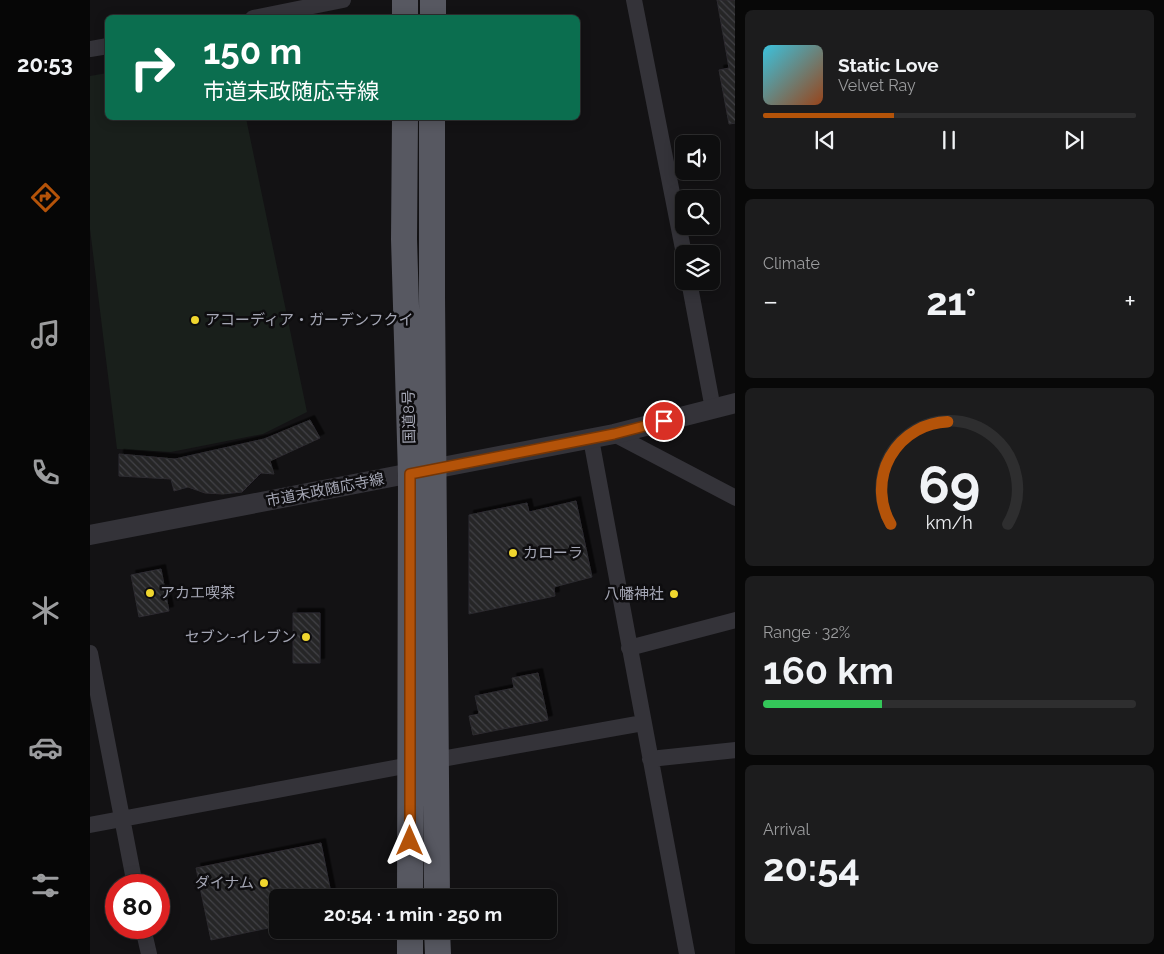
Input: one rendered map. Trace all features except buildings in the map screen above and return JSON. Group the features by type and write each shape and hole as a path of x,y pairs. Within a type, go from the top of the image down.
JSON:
{"highway":[{"path":"405,0 405,15"},
{"path":"433,0 433,15"},
{"name":"国道8号","path":"405,120 404,239 423,471 436,760 437,889"},
{"name":"国道8号","path":"410,889 410,766 432,297 432,120"},
{"path":"410,939 410,954"},
{"path":"437,939 438,954"}],"street":[{"path":"268,15 343,0"},
{"path":"634,0 682,245"},
{"path":"90,49 105,46"},
{"path":"691,290 713,409"},
{"name":"市道末政随応寺線","path":"90,534 591,439 735,404"},
{"path":"614,434 735,498"},
{"path":"591,439 686,951"},
{"path":"629,648 735,620"},
{"path":"90,653 133,874"},
{"path":"436,760 643,723"},
{"path":"650,759 735,750"},
{"path":"90,825 410,766"},
{"path":"145,939 148,954"}],"shaded area":[{"name":"アコーディア・ガーデンフクイ","path":"105,73 105,120 246,120 307,412 263,434 171,452 117,449 90,229 90,76"}],"place":[{"name":"アコーディア・ガーデンフクイ","path":"195,320"},
{"name":"カローラ","path":"513,553"},
{"name":"アカエ喫茶","path":"150,593"},
{"name":"八幡神社","path":"674,594"},
{"name":"セブン-イレブン","path":"306,637"},
{"name":"ダイナム","path":"264,883"}],"route":[{"path":"410,841 410,474 614,434 664,421"}]}
